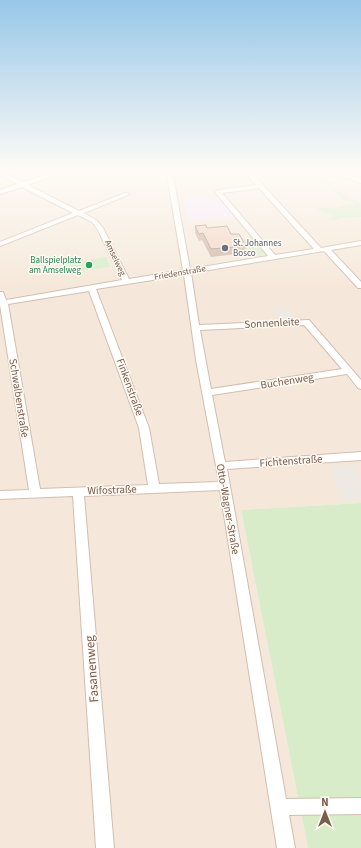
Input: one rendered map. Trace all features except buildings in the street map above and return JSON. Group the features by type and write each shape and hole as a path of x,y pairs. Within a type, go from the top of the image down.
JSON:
{"street":[{"name":"Amselweg","path":"74,210 91,218 100,227 127,282"},
{"path":"0,244 89,210"},
{"name":"Otto-Wagner-Straße","path":"176,210 195,328 225,486 286,848"},
{"path":"234,210 256,234 257,239 273,257"},
{"path":"284,210 361,286"},
{"name":"Friedenstraße","path":"1,300 92,288 361,243"},
{"name":"Finkenstraße","path":"92,288 144,428 154,488"},
{"name":"Schwalbenstraße","path":"1,300 35,492"},
{"name":"Sonnenleite","path":"195,328 306,322 349,372"},
{"path":"349,372 361,386"},
{"name":"Buchenweg","path":"207,393 349,372"},
{"name":"Fichtenstraße","path":"220,466 361,456"},
{"name":"Wifostraße","path":"0,495 35,492 225,486"},
{"name":"Fasanenweg","path":"78,491 105,848"},
{"path":"280,807 361,806"}],"shaded area":[{"path":"0,210 361,210 361,503 241,510 308,848 0,848"},
{"path":"186,210 231,210 238,217 188,221"},
{"path":"289,307 294,318 279,319 274,308"},
{"path":"355,465 361,481 361,500 341,501 329,467"}],"green space":[{"path":"319,210 361,210 361,217 343,218 333,221 330,219 335,215 322,212"},
{"path":"254,238 267,254 251,257 240,239"},
{"name":"Ballspielplatz am Amselweg","path":"106,257 110,267 71,272 68,263"},
{"path":"361,503 361,848 308,848 241,510"}],"place":[{"name":"St. Johannes Bosco","path":"225,248"},
{"name":"Ballspielplatz am Amselweg","path":"89,265"}]}
